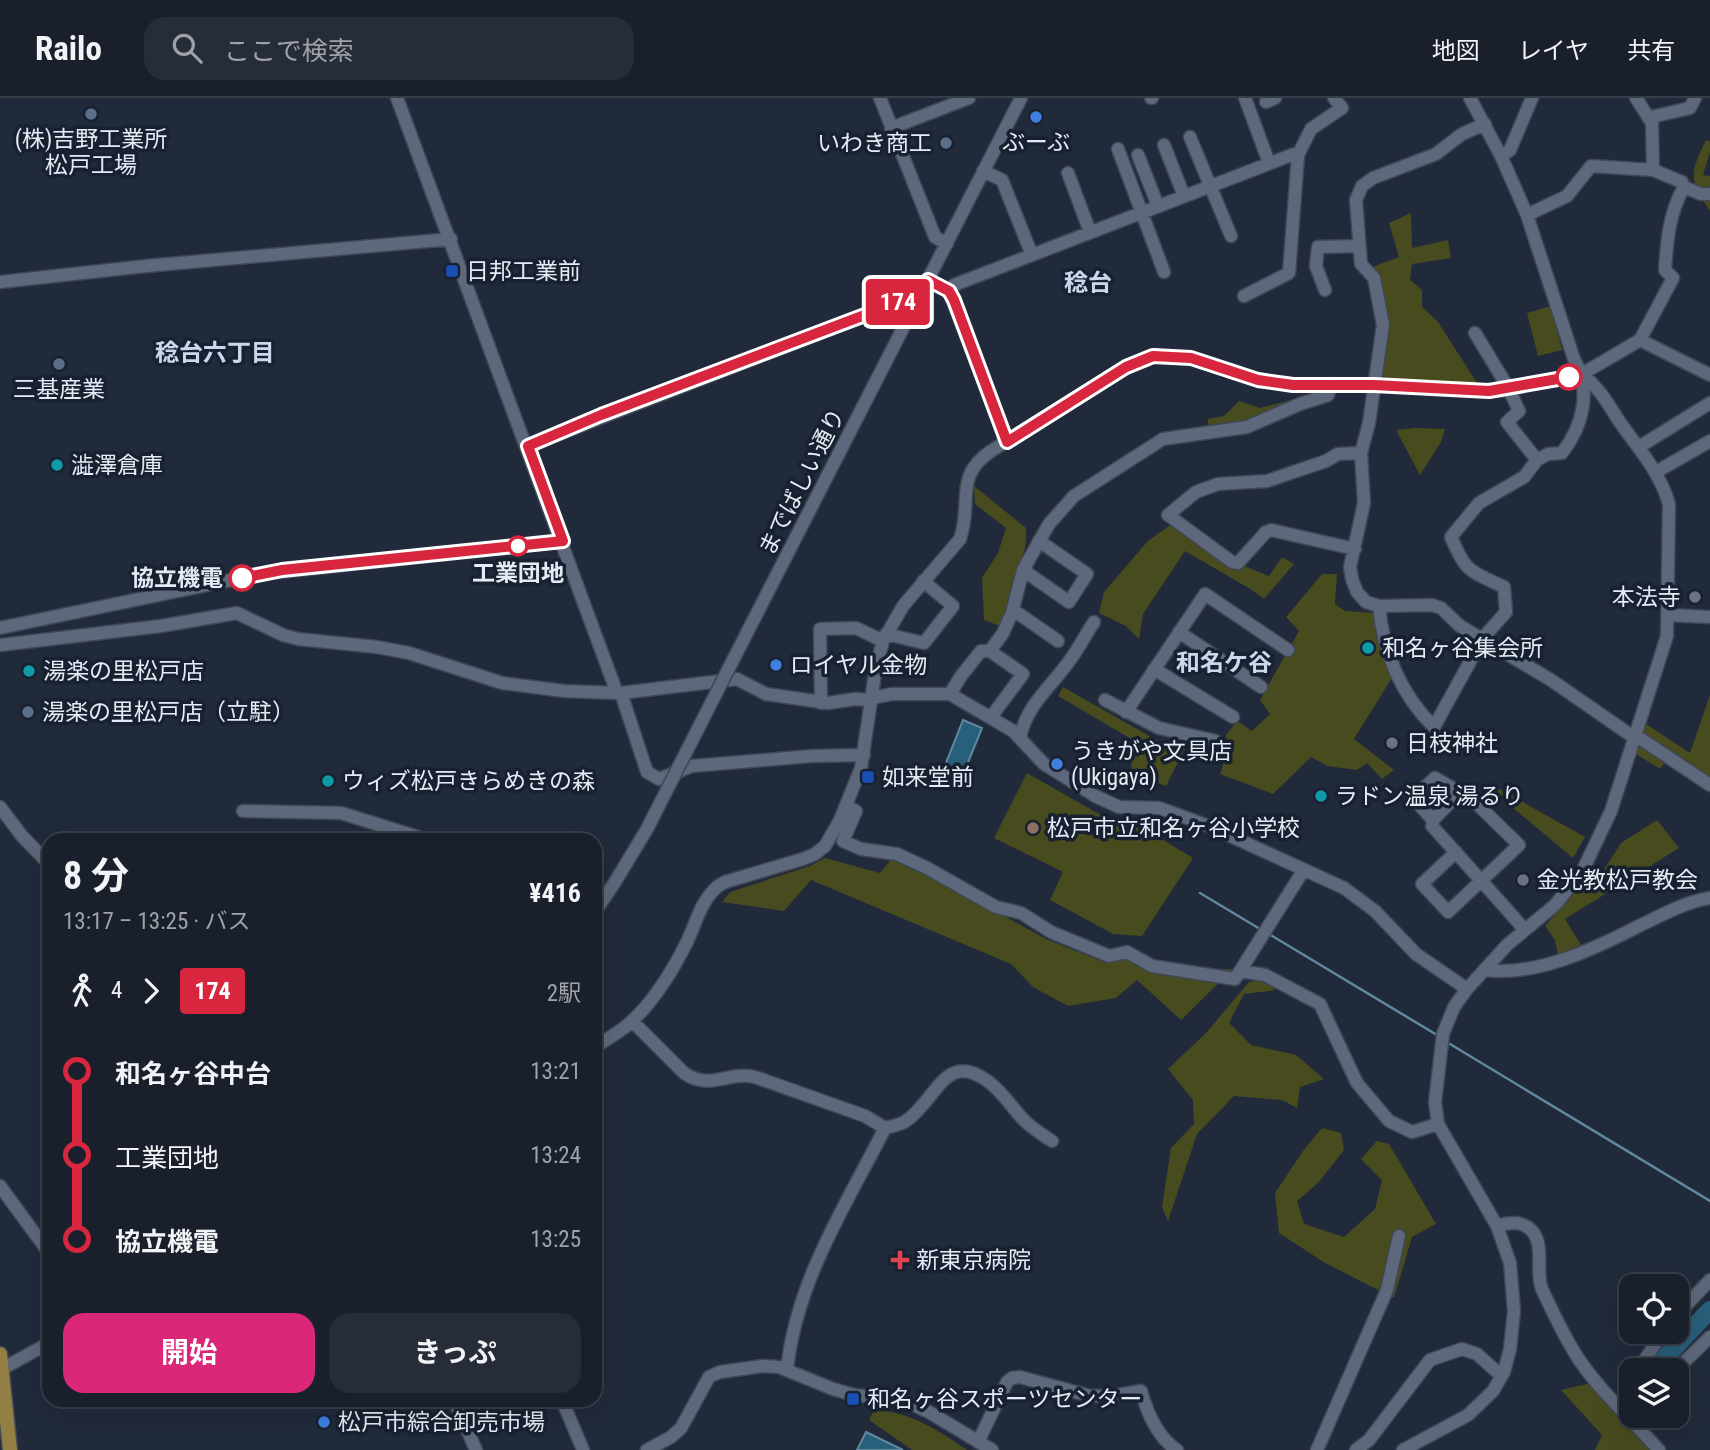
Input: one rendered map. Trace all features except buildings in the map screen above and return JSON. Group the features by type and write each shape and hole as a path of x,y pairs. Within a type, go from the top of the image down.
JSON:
{"main road":[{"path":"0,1364 10,1450"}],"street":[{"path":"397,98 647,772 659,779 692,766 825,755 864,755"},
{"path":"880,98 935,237 947,244"},
{"path":"891,128 969,98"},
{"name":"までばしい通り","path":"602,902 647,829 1021,98"},
{"path":"1245,98 1269,163"},
{"path":"1244,296 1289,273 1298,155 1311,129 1342,108 1334,98"},
{"path":"1379,606 1381,630 1394,669 1416,710 1434,727 1483,638 1506,612 1504,587 1468,569 1460,559 1451,537 1479,503 1524,477 1538,460 1548,454 1562,453 1574,436 1585,393 1582,374 1574,359 1527,215 1470,98"},
{"path":"1500,156 1510,150 1532,98"},
{"path":"1636,98 1651,117 1653,170"},
{"path":"1651,117 1690,108 1695,98"},
{"path":"1485,124 1462,134 1436,154 1373,177 1362,186 1356,200 1361,264 1374,278 1382,325 1369,424 1361,453 1364,503 1350,567 1357,592 1366,602 1379,606 1432,605 1441,608 1460,626 1483,638 1710,785"},
{"path":"1190,137 1231,236"},
{"path":"1164,145 1184,196"},
{"path":"1118,149 1164,272"},
{"path":"1138,155 1158,206"},
{"path":"949,291 954,285 1090,232 1269,163 1298,155"},
{"path":"1527,215 1567,196 1591,166 1653,170 1682,181 1684,187 1701,194 1710,194"},
{"path":"984,171 1002,180 1032,255"},
{"path":"1068,173 1090,232"},
{"path":"602,1042 632,1021 675,964 707,896 725,882 815,854 830,839 855,786 864,755 885,637 903,606 960,539 964,529 967,485 973,467 979,460 1126,367 1153,356 1191,358 1276,384 1374,385 1480,391 1509,389 1582,374 1640,340 1673,278 1665,270 1667,248 1675,201 1684,187"},
{"path":"0,282 451,239"},
{"path":"1325,290 1316,266 1318,247 1359,246"},
{"path":"928,280 949,291 1007,442"},
{"path":"528,446 601,415 907,299 917,303"},
{"path":"1475,333 1519,411 1507,422 1538,460"},
{"path":"1640,340 1710,375"},
{"path":"1403,1450 1468,1415 1493,1391 1504,1372 1510,1349 1514,1311 1510,1263 1497,1226 1438,1124 1435,1102 1443,1034 1455,1006 1467,989 1507,945 1555,905 1581,872 1611,811 1667,636 1669,504 1663,484 1598,387 1582,374"},
{"path":"990,651 1003,633 1012,613 1023,570 1038,541 1073,496 1163,439 1247,427 1328,395 1331,384"},
{"path":"1639,447 1710,403"},
{"path":"1656,472 1710,441"},
{"path":"1355,549 1271,530 1266,531 1238,563 1232,562 1168,515 1196,492 1218,484 1267,481 1326,461 1338,454 1361,453"},
{"path":"0,628 260,573 563,541"},
{"path":"1023,570 1069,602 1087,574 1038,541"},
{"path":"821,702 820,629 856,628 885,637 924,643 953,606 923,581"},
{"path":"1126,712 1205,594 1288,650"},
{"path":"0,645 161,626 237,613 283,635 409,653 502,684 564,691 619,693 737,679 766,694 821,702 872,699 892,694 950,694 991,717 1020,738 1044,764 1077,786 1115,806 1159,808 1168,811 1211,827 1334,883 1375,911 1416,954 1467,989"},
{"path":"1012,613 1019,614 1058,640"},
{"path":"1667,615 1710,617"},
{"path":"1020,738 1030,709 1071,659 1094,622"},
{"path":"1179,632 1261,687"},
{"path":"950,694 981,652 990,651 1023,674 991,717"},
{"path":"1154,669 1233,717"},
{"path":"1105,700 1160,728 1216,741"},
{"path":"1433,820 1413,798 1435,778 1473,800 1520,845 1448,912 1422,884 1455,852"},
{"path":"1460,792 1433,820 1432,826 1525,930"},
{"path":"846,806 856,811 843,841 861,849 897,854 928,868 996,907 1021,913 1051,932 1109,956 1127,952 1152,966 1235,979 1303,871"},
{"path":"0,807 42,857"},
{"path":"243,811 341,813 405,833"},
{"path":"1484,970 1497,972 1538,965 1583,953 1667,913 1710,898"},
{"path":"1241,971 1265,975 1320,1004 1357,1083 1389,1121 1412,1132 1438,1124"},
{"path":"632,1021 692,1078 706,1082 742,1074 755,1077 865,1116 885,1128"},
{"path":"787,1370 801,1304 809,1282 830,1231 885,1128 906,1121 945,1079 955,1071 964,1069 976,1073 990,1083 1023,1119 1052,1141"},
{"path":"0,1186 42,1243"},
{"path":"1497,1226 1516,1223 1534,1233 1537,1238 1538,1278 1541,1287 1581,1363 1619,1405"},
{"path":"1317,1450 1387,1290 1399,1236"},
{"path":"1689,1302 1710,1280"},
{"path":"1688,1358 1710,1337"},
{"path":"0,1364 42,1346"},
{"path":"1356,1450 1369,1440 1430,1360 1462,1349 1477,1354 1497,1372 1504,1372"},
{"path":"648,1450 681,1428 709,1377 720,1372 763,1366 787,1370 854,1395 903,1400 929,1412 992,1450"},
{"path":"978,1442 1007,1382 1020,1377 1090,1396 1112,1396 1141,1391 1147,1410 1157,1427 1177,1450"},
{"path":"457,1407 476,1450"},
{"path":"565,1407 583,1450"},
{"path":"1640,1428 1660,1450"}],"green space":[{"path":"1706,140 1710,141 1710,152 1703,175 1710,176 1710,211 1698,191 1694,177 1696,161"},
{"path":"1411,213 1412,248 1448,240 1451,258 1412,264 1410,280 1422,290 1422,307 1438,322 1477,383 1394,382 1380,374 1383,288 1370,268 1399,257 1389,223"},
{"path":"1551,306 1562,350 1538,356 1527,313"},
{"path":"1311,395 1246,423 1208,428 1208,419 1224,416 1239,401 1260,408"},
{"path":"1445,429 1441,442 1420,475 1396,430"},
{"path":"974,486 1026,528 1025,549 1000,626 984,620 982,578 998,553 1006,528 975,504"},
{"path":"1173,523 1249,568 1269,576 1282,557 1294,564 1264,599 1185,551 1143,614 1139,639 1126,626 1099,613 1104,592 1148,541"},
{"path":"1322,574 1337,574 1335,604 1345,611 1374,613 1376,628 1393,676 1354,739 1394,770 1382,779 1367,763 1357,770 1327,766 1311,757 1273,794 1220,774 1228,749 1226,735 1237,721 1252,731 1270,714 1260,700 1299,631 1286,617"},
{"path":"1063,687 1160,742 1185,748 1166,786 1131,773 1133,740 1058,696"},
{"path":"1710,695 1710,783 1670,756 1660,769 1636,754 1646,724 1690,753"},
{"path":"1027,773 1113,822 1127,818 1193,858 1142,936 1113,934 1050,900 1063,872 994,838"},
{"path":"1498,788 1585,837 1573,858 1512,807 1497,791"},
{"path":"1657,820 1679,848 1565,919 1581,945 1558,955 1555,940 1545,926 1575,891 1600,876 1621,843"},
{"path":"894,856 1048,940 1106,963 1135,956 1152,970 1233,969 1181,1020 1137,980 1116,998 1068,1006 1033,987 1011,964 811,880 784,911 722,902 730,892 810,866 825,858 880,873"},
{"path":"1265,979 1275,990 1244,994 1229,1023 1251,1045 1296,1055 1324,1079 1300,1087 1297,1108 1282,1100 1234,1096 1197,1134 1168,1221 1162,1207 1171,1148 1194,1124 1193,1100 1168,1069 1205,1034 1249,982"},
{"path":"1322,1128 1341,1133 1344,1150 1318,1183 1297,1201 1304,1224 1344,1237 1375,1209 1382,1180 1361,1159 1377,1141 1389,1144 1436,1224 1412,1237 1394,1298 1325,1263 1279,1233 1275,1193"},
{"path":"1591,1383 1619,1415 1619,1428 1631,1428 1650,1450 1595,1450 1602,1435 1561,1390"},
{"path":"874,1410 912,1418 967,1450 912,1450 869,1420"}],"water":[{"path":"963,720 982,728 965,770 958,767 953,778 942,773"},
{"path":"866,1432 903,1450 857,1450"}],"waterway":[{"path":"1200,893 1260,929"},
{"path":"1269,934 1437,1035"},
{"path":"1445,1041 1710,1201"},
{"path":"1664,1358 1710,1310"}],"bus line":[{"name":"174","path":"242,578 282,570 563,541 528,446 601,415 907,299 917,303 928,280 949,291 954,300 1007,442 1126,367 1153,356 1191,358 1258,380 1293,385 1374,385 1489,391 1569,377"}],"place":[{"name":"(株)吉野工業所 松戸工場","path":"91,114"},
{"name":"ぶーぶ","path":"1036,117"},
{"name":"いわき商工","path":"946,143"},
{"name":"日邦工業前","path":"452,271"},
{"name":"三基産業","path":"59,364"},
{"name":"澁澤倉庫","path":"57,465"},
{"name":"工業団地","path":"518,546"},
{"name":"協立機電","path":"242,578"},
{"name":"本法寺","path":"1695,597"},
{"name":"和名ヶ谷集会所","path":"1368,648"},
{"name":"ロイヤル金物","path":"776,665"},
{"name":"湯楽の里松戸店","path":"29,671"},
{"name":"湯楽の里松戸店（立駐）","path":"28,712"},
{"name":"日枝神社","path":"1392,743"},
{"name":"うきがや文具店 (Ukigaya)","path":"1057,764"},
{"name":"如来堂前","path":"868,777"},
{"name":"ウィズ松戸きらめきの森","path":"328,781"},
{"name":"ラドン温泉 湯るり","path":"1321,796"},
{"name":"松戸市立和名ヶ谷小学校","path":"1033,828"},
{"name":"金光教松戸教会","path":"1523,880"},
{"name":"新東京病院","path":"900,1260"},
{"name":"和名ヶ谷スポーツセンター","path":"853,1399"},
{"name":"松戸市綜合卸売市場","path":"324,1422"}],"district":[{"name":"稔台","path":"1088,283"},
{"name":"稔台六丁目","path":"215,353"},
{"name":"和名ケ谷","path":"1224,663"}]}
